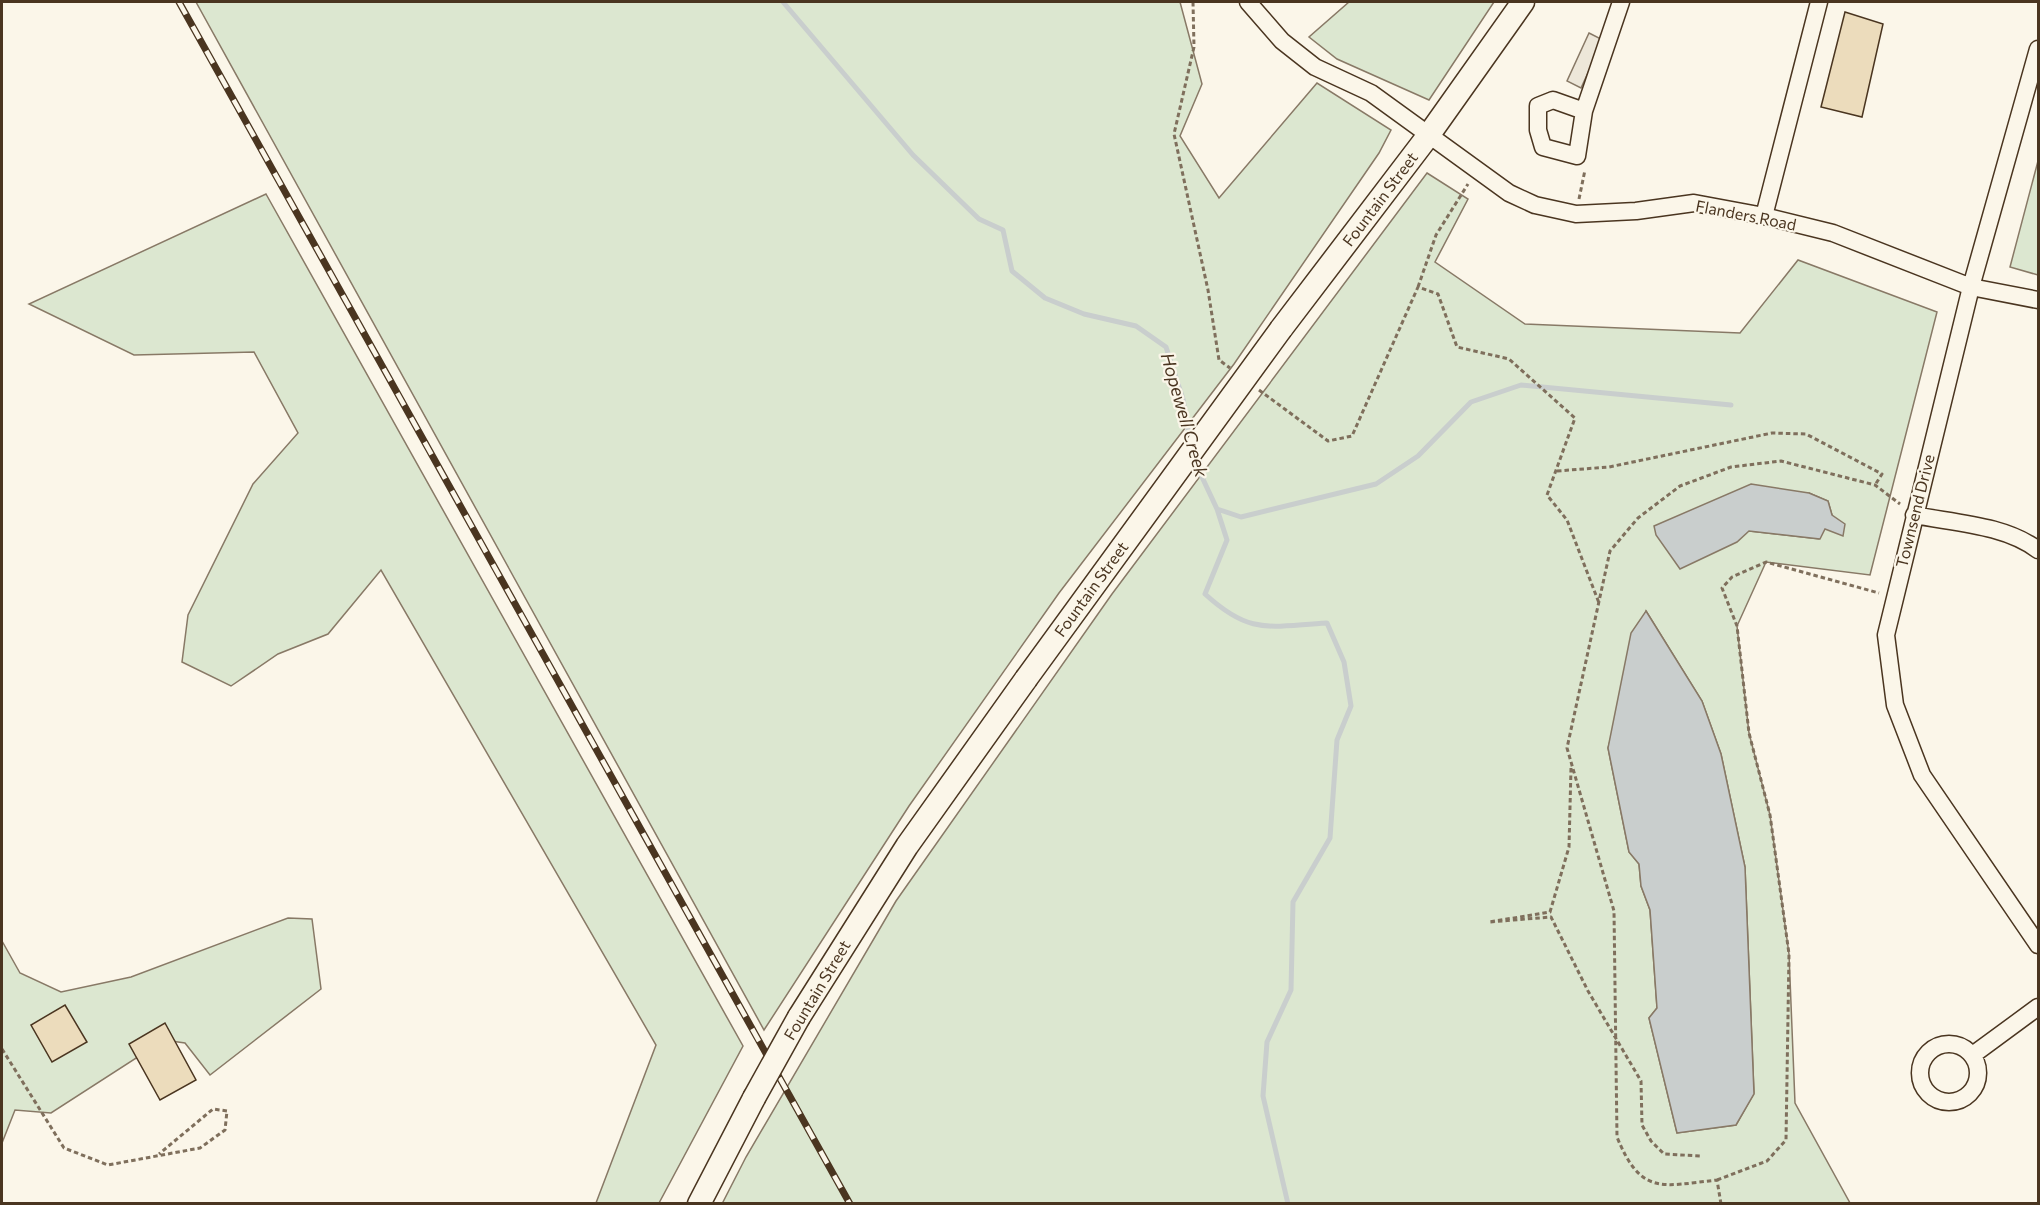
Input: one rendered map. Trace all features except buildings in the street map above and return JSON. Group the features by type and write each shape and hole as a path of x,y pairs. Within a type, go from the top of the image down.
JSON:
{"main road":[{"name":"Fountain Street","path":"699,1203 799,1017 907,846 1281,329 1428,136 1523,2"}],"street":[{"name":"Flanders Road","path":"1248,2 1282,41 1315,67 1371,93 1509,193 1535,205 1576,214 1636,211 1694,203 1764,216 1833,233 1971,287 2038,300"},
{"path":"1584,111 1553,100 1538,106 1538,130 1543,147 1577,156 1584,111 1621,2"},
{"path":"1764,216 1819,2"},
{"name":"Townsend Drive","path":"2038,49 1971,287 1886,635 1895,705 1922,775 2038,945"},
{"path":"1914,515 1999,532 2024,540 2038,550"},
{"path":"1974,1054 2038,1007"}],"path":[{"path":"1193,2 1194,47 1174,134 1208,290 1219,360 1237,373"},
{"path":"1576,214 1585,168 1577,156"},
{"path":"1256,387 1328,441 1352,436 1418,287 1436,235 1477,170"},
{"path":"1418,287 1438,294 1458,347 1509,358 1575,418 1547,495 1567,519 1599,603"},
{"path":"1556,471 1609,467 1772,433 1806,434 1882,474 1875,485"},
{"path":"1895,597 1766,562 1732,578 1722,588 1737,626 1749,733 1770,815 1789,954 1786,1140 1767,1161 1717,1180 1660,1186 1641,1176 1625,1158 1617,1137 1614,911 1567,748 1610,551 1638,518 1680,486 1731,467 1781,461 1875,485 1914,515"},
{"path":"1572,763 1569,847 1550,914 1588,991 1641,1081 1642,1125 1651,1141 1664,1154 1701,1156"},
{"path":"1550,914 1489,922 1550,914"},
{"path":"2,1049 64,1148 108,1165 200,1148 225,1130 227,1111 213,1109 159,1154"},
{"path":"1717,1180 1721,1203"}],"green space":[{"path":"196,2 1180,2 1202,84 1180,136 1219,198 1317,83 1391,130 1379,153 1234,364 1059,593 909,806 764,1030"},
{"path":"1349,2 1494,2 1429,100 1337,59 1309,37"},
{"path":"2038,161 2038,275 2010,267"},
{"path":"1427,173 1468,199 1435,262 1525,324 1740,333 1798,260 1937,312 1870,575 1766,562 1737,626 1749,733 1770,815 1789,954 1795,1103 1850,1203 722,1204 746,1157 896,901 1112,594","holes":["1809,493 1828,501 1832,515 1819,539 1749,531","1646,611 1702,701 1721,754 1745,867 1754,1093 1736,1125 1677,1133 1649,1018 1657,1008 1650,910 1641,886 1639,864 1629,852 1608,748"]},
{"path":"266,194 743,1046 659,1203 596,1203 656,1045 381,570 328,634 278,654 231,686 182,662 188,615 253,484 298,433 254,352 134,355 29,304"},
{"path":"288,918 312,919 321,989 210,1075 185,1043 164,1040 51,1113 15,1110 2,1143 2,941 20,973 61,992 131,977"}],"shaded area":[{"path":"1589,33 1603,40 1581,88 1567,81"},
{"path":"1751,484 1809,493 1828,501 1832,515 1845,524 1843,536 1825,529 1820,539 1749,531 1737,542 1680,569 1656,535 1654,526"},
{"path":"1646,611 1702,701 1721,754 1745,867 1754,1094 1736,1125 1677,1133 1649,1018 1657,1008 1650,910 1641,886 1639,864 1629,852 1608,748 1631,633"}],"waterway":[{"name":"Hopewell Creek","path":"783,2 913,155 979,219 1003,230 1012,271 1045,298 1084,314 1136,326 1166,347 1183,399 1190,442"},
{"path":"1217,509 1241,517 1376,484 1418,456 1471,402 1521,385 1731,405"},
{"name":"Hopewell Creek","path":"1194,460 1217,509 1227,540 1205,594 1235,617 1249,622 1275,626 1327,623 1344,662 1351,706 1337,740 1330,838 1293,902 1291,990 1267,1042 1263,1096 1288,1204"}],"railway":[{"path":"179,2 850,1204"}]}
